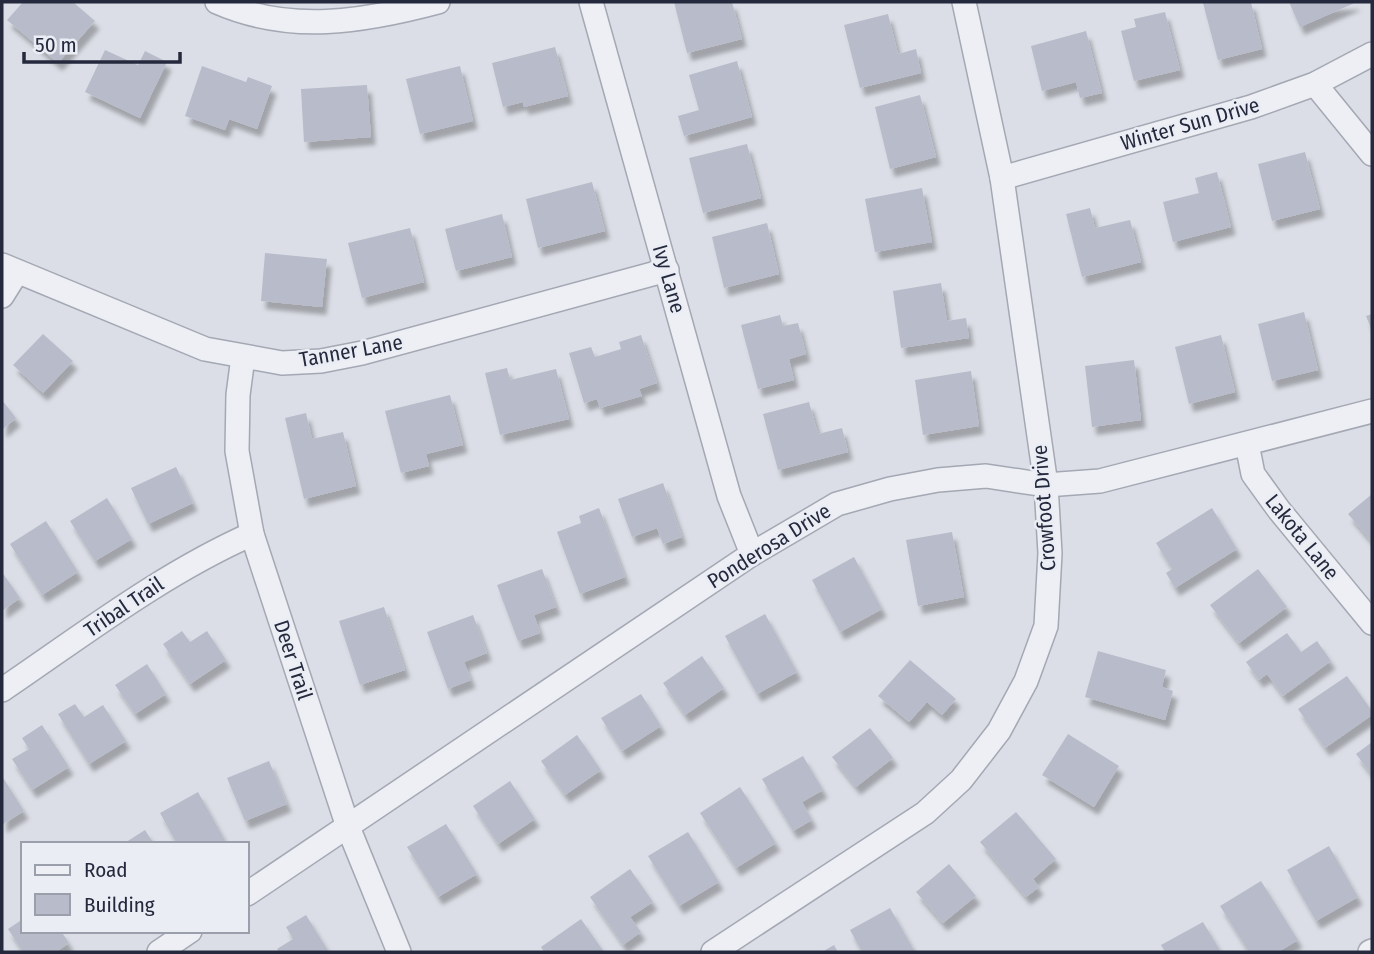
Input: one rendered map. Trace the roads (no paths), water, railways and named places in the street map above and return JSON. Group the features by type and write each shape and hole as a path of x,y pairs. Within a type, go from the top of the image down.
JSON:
{"street":[{"path":"217,2 271,18 314,23 362,19 438,2"},
{"name":"Ivy Lane","path":"591,2 729,496 752,554"},
{"name":"Crowfoot Drive","path":"713,952 925,813 961,780 999,731 1026,681 1045,626 1051,554 1046,485 1002,178 964,2"},
{"name":"Winter Sun Drive","path":"1002,178 1251,107 1315,84 1372,54"},
{"path":"1315,84 1372,154"},
{"path":"2,296 9,268"},
{"name":"Tanner Lane","path":"9,268 205,349 282,363 321,361 362,353 667,270"},
{"name":"Deer Trail","path":"243,357 237,395 237,451 252,534 348,827 399,952"},
{"name":"Ponderosa Drive","path":"248,893 752,554 837,504 890,489 938,480 986,476 1046,485 1100,481 1372,411"},
{"name":"Lakota Lane","path":"1247,444 1253,474 1279,510 1372,623"},
{"name":"Tribal Trail","path":"2,690 171,576 209,553 252,534"},
{"path":"159,952 187,933"}]}
